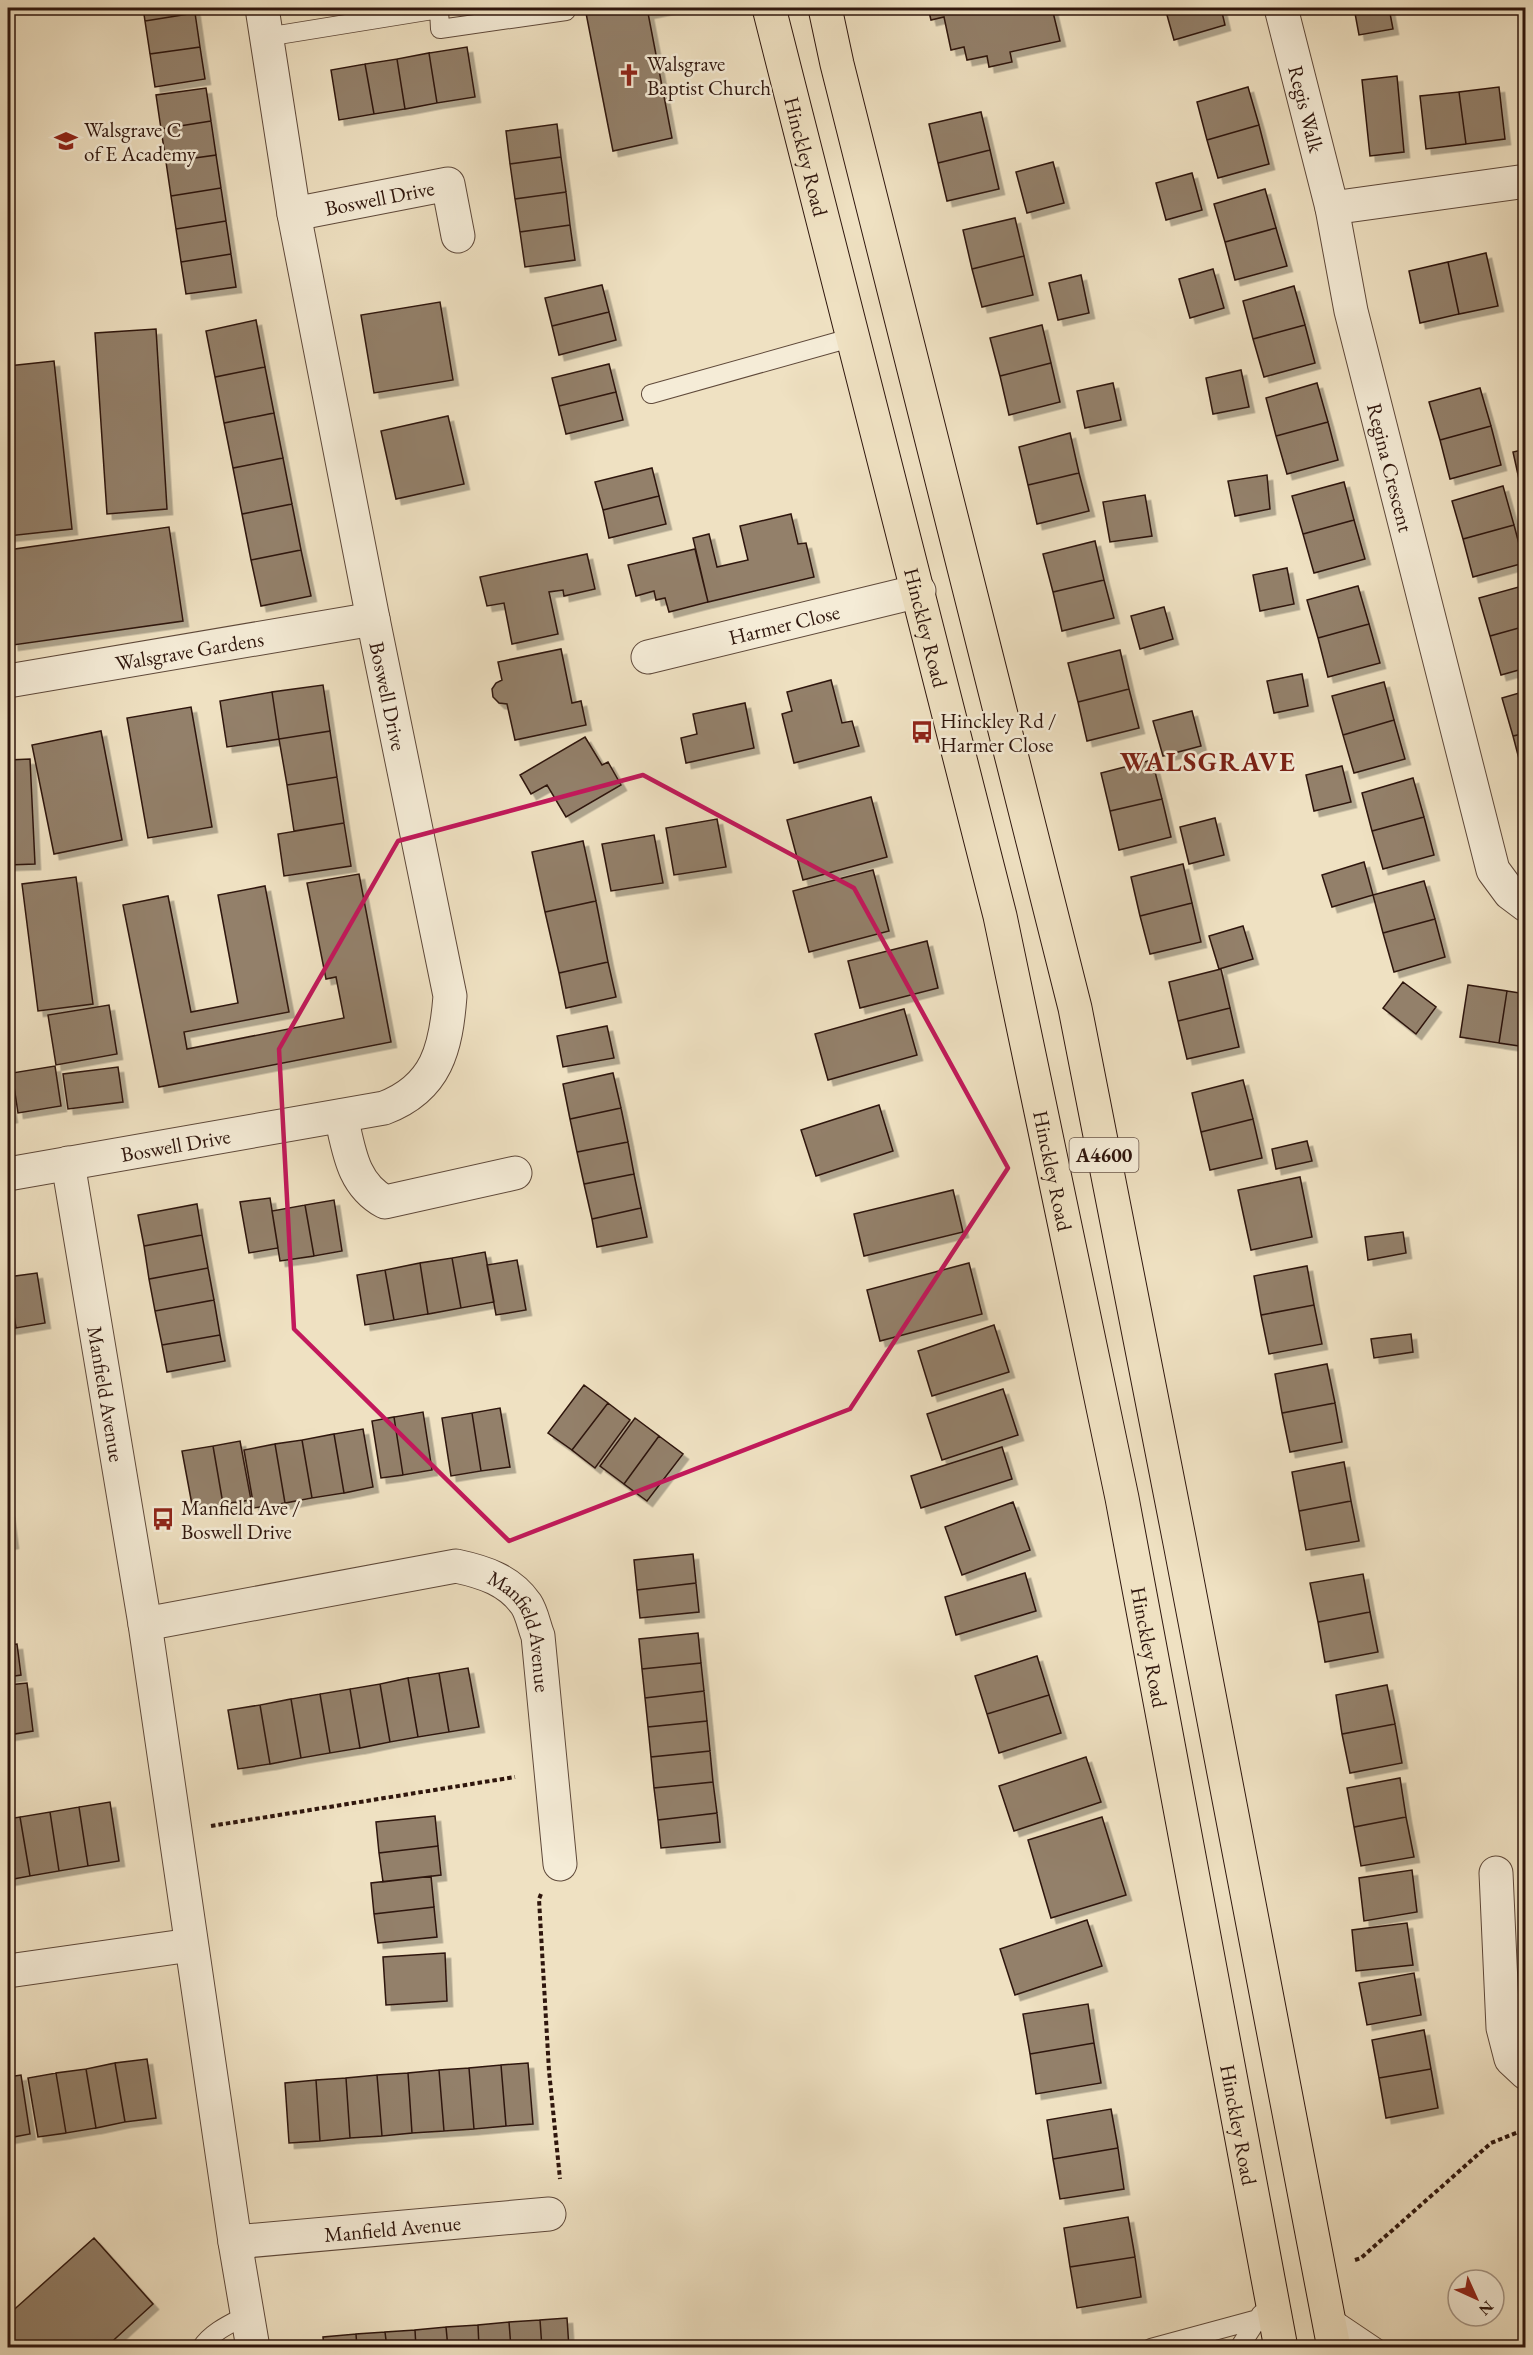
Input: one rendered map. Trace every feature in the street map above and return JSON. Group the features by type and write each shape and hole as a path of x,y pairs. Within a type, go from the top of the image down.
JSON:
{"highway":[{"name":"Hinckley Road","path":"769,8 1000,916 1120,1486 1264,2308 1281,2348"},
{"name":"A4600","path":"825,8 840,76 1075,1008 1334,2348"}],"street":[{"name":"Regis Walk","path":"1281,8 1332,208"},
{"name":"Boswell Drive","path":"8,1174 384,1108 402,1101 421,1087 437,1061 448,1030 450,996 373,620 294,214 264,22"},
{"path":"1332,208 1526,181"},
{"name":"Boswell Drive","path":"294,214 448,184 458,236"},
{"name":"Regina Crescent","path":"1332,208 1351,311 1493,870 1510,893 1526,904"},
{"name":"Harmer Close","path":"648,657 919,591"},
{"name":"Walsgrave Gardens","path":"8,681 373,620"},
{"path":"341,1116 350,1157 359,1178 371,1195 385,1202 515,1173"},
{"name":"Manfield Avenue","path":"68,1164 145,1624 235,2242 253,2348"},
{"name":"Manfield Avenue","path":"145,1624 456,1566 483,1572 508,1584 527,1606 538,1636 560,1864"},
{"path":"1496,1873 1503,2028 1511,2059 1526,2073"},
{"path":"8,1971 191,1945"},
{"name":"Manfield Avenue","path":"235,2242 549,2214"}],"lane":[{"path":"264,22 439,9 440,29 566,11"},
{"path":"651,394 854,337"},
{"path":"1151,2348 1264,2308"},
{"path":"1239,2348 1264,2308"},
{"path":"201,2348 204,2342 222,2328 247,2314"},
{"path":"1326,2314 1377,2348"}],"path":[{"path":"175,1834 423,1791 551,1772"},
{"path":"549,2214 560,2181 549,2071 538,1899 560,1864"},
{"path":"1320,2269 1361,2258 1491,2143 1526,2129"}],"highlighted area":[{"path":"643,775 854,888 1008,1168 850,1409 509,1541 294,1329 279,1049 398,841"}],"building":[{"path":"143,8 194,8 195,13 145,21"},
{"name":"Walsgrave Baptist Church","path":"585,8 672,8 648,13 672,138 613,151"},
{"path":"928,8 983,8 985,14 1014,8 1052,8 1060,41 1010,52 1012,62 989,67 987,56 967,60 964,47 951,50 944,17 931,20"},
{"path":"1165,8 1221,8 1225,25 1174,40"},
{"path":"1354,8 1389,8 1393,29 1359,35"},
{"path":"195,13 200,47 150,54 145,21"},
{"path":"200,47 205,79 155,87 150,54"},
{"path":"467,47 475,97 437,103 429,53"},
{"path":"429,53 437,103 405,109 397,59"},
{"path":"397,59 405,109 374,114 365,64"},
{"path":"365,64 374,114 339,120 331,70"},
{"path":"1397,76 1404,152 1370,156 1362,80"},
{"path":"1526,81 1526,132 1520,82"},
{"path":"1248,87 1259,125 1207,140 1197,102"},
{"path":"1499,87 1505,139 1466,144 1459,92"},
{"path":"206,88 211,121 161,129 156,95"},
{"path":"1459,92 1466,144 1426,149 1420,96"},
{"path":"981,112 990,150 938,163 929,124"},
{"path":"211,121 216,155 166,162 161,129"},
{"path":"557,124 561,157 510,164 506,131"},
{"path":"1259,125 1269,164 1218,178 1207,140"},
{"path":"990,150 999,189 947,201 938,163"},
{"path":"216,155 221,188 171,196 166,162"},
{"path":"561,157 566,192 515,199 510,164"},
{"path":"1053,162 1064,203 1027,213 1016,172"},
{"path":"1192,173 1202,210 1166,220 1156,183"},
{"path":"221,188 226,221 176,229 171,196"},
{"path":"1265,189 1276,228 1225,242 1214,204"},
{"path":"566,192 570,225 520,232 515,199"},
{"path":"1015,218 1024,256 972,269 963,230"},
{"path":"226,221 231,254 181,262 176,229"},
{"path":"570,225 575,260 525,267 520,232"},
{"path":"1276,228 1287,266 1235,280 1225,242"},
{"path":"1486,253 1498,306 1459,314 1448,262"},
{"path":"231,254 236,287 186,294 181,262"},
{"path":"1024,256 1033,295 982,307 972,269"},
{"path":"1448,262 1459,314 1420,323 1409,271"},
{"path":"1213,269 1224,308 1190,318 1179,279"},
{"path":"1081,275 1089,313 1058,320 1049,283"},
{"path":"602,285 609,312 552,326 545,298"},
{"path":"1294,286 1305,325 1253,339 1243,301"},
{"path":"440,302 453,380 374,393 361,315"},
{"path":"609,312 616,340 559,355 552,326"},
{"path":"256,320 265,367 215,377 206,331"},
{"path":"1042,325 1051,363 1000,376 990,338"},
{"path":"1305,325 1315,363 1264,377 1253,339"},
{"path":"156,329 167,509 107,514 95,333"},
{"path":"54,361 72,529 8,536 8,366"},
{"path":"1051,363 1060,402 1009,415 1000,376"},
{"path":"609,364 616,392 559,406 552,378"},
{"path":"265,367 274,413 224,423 215,377"},
{"path":"1241,370 1249,407 1213,414 1206,378"},
{"path":"1113,383 1121,420 1085,428 1077,391"},
{"path":"1317,383 1328,422 1276,436 1266,398"},
{"path":"1480,388 1491,426 1440,440 1429,402"},
{"path":"616,392 623,420 566,434 559,406"},
{"path":"274,413 283,458 233,468 224,423"},
{"path":"448,416 464,484 396,499 381,431"},
{"path":"1328,422 1338,460 1287,474 1276,436"},
{"path":"1491,426 1501,465 1450,479 1440,440"},
{"path":"1070,433 1079,473 1028,485 1019,447"},
{"path":"1526,449 1526,487 1521,488 1513,452"},
{"path":"283,458 292,504 242,514 233,468"},
{"path":"652,468 659,496 603,510 595,482"},
{"path":"1079,473 1089,511 1037,524 1028,485"},
{"path":"1267,475 1270,509 1235,516 1228,481"},
{"path":"1344,482 1354,520 1303,534 1292,496"},
{"path":"1503,486 1514,525 1463,539 1452,501"},
{"path":"1145,495 1152,536 1110,542 1103,502"},
{"path":"659,496 666,524 609,538 603,510"},
{"path":"292,504 301,550 251,560 242,514"},
{"path":"791,514 798,544 806,543 814,577 708,602 693,538 709,534 717,567 748,560 740,526"},
{"path":"1354,520 1365,559 1314,573 1303,534"},
{"path":"1514,525 1524,563 1473,577 1463,539"},
{"path":"169,527 183,621 13,645 8,604 8,550"},
{"path":"1095,541 1104,580 1053,592 1043,554"},
{"path":"695,549 708,602 669,612 665,598 656,600 654,591 636,596 628,565"},
{"path":"301,550 311,596 261,606 251,560"},
{"path":"587,554 595,589 564,596 563,590 549,592 558,634 512,644 504,603 487,606 480,577"},
{"path":"1287,568 1294,604 1260,611 1253,575"},
{"path":"1104,580 1114,618 1062,631 1053,592"},
{"path":"1526,585 1526,626 1490,636 1479,598"},
{"path":"1358,586 1369,624 1318,638 1307,600"},
{"path":"1164,607 1173,639 1140,649 1131,616"},
{"path":"1369,624 1380,663 1328,677 1318,638"},
{"path":"1526,626 1526,668 1501,675 1490,636"},
{"path":"561,649 572,703 581,701 586,725 515,740 507,704 499,703 493,697 492,689 502,680 498,662"},
{"path":"1120,650 1129,689 1078,702 1068,663"},
{"path":"1302,674 1308,706 1274,713 1267,681"},
{"path":"831,680 842,723 852,721 859,746 794,763 782,714 792,711 787,692"},
{"path":"1384,682 1394,720 1343,735 1332,696"},
{"path":"323,685 330,731 279,739 272,692"},
{"path":"1129,689 1139,728 1087,741 1078,702"},
{"path":"1526,691 1526,733 1513,736 1502,698"},
{"path":"272,692 279,739 227,747 220,701"},
{"path":"745,703 754,748 686,763 681,738 697,734 693,714"},
{"path":"191,707 212,827 148,838 127,718"},
{"path":"1192,711 1201,746 1163,756 1153,721"},
{"path":"1394,720 1405,759 1354,773 1343,735"},
{"path":"101,731 122,840 54,854 32,745"},
{"path":"330,731 337,777 287,785 279,739"},
{"path":"1526,733 1526,774 1523,774 1513,736"},
{"path":"585,737 602,765 608,762 621,785 566,817 547,785 531,794 520,775"},
{"path":"30,759 35,864 8,865 8,760"},
{"path":"1152,760 1162,799 1110,811 1101,773"},
{"path":"1342,766 1351,802 1314,811 1306,775"},
{"path":"337,777 344,823 294,831 287,785"},
{"path":"1413,778 1424,817 1372,831 1362,793"},
{"path":"871,797 887,857 803,880 787,820"},
{"path":"1526,798 1526,825 1519,800"},
{"path":"1162,799 1171,837 1119,850 1110,811"},
{"path":"1424,817 1434,855 1383,869 1372,831"},
{"path":"1215,818 1224,855 1189,864 1180,827"},
{"path":"717,819 726,867 674,875 666,828"},
{"path":"344,823 351,866 284,876 278,834"},
{"path":"654,835 663,883 611,891 602,844"},
{"path":"583,841 596,901 545,912 532,852"},
{"path":"1364,862 1373,895 1332,907 1322,875"},
{"path":"1183,864 1192,903 1140,916 1131,877"},
{"path":"873,870 889,931 809,952 793,891"},
{"path":"359,874 391,1042 159,1087 123,905 168,896 191,1012 238,1003 218,895 265,886 289,1012 184,1032 187,1049 344,1018 336,977 326,979 307,883"},
{"path":"76,877 93,1004 38,1011 22,884"},
{"path":"1424,881 1435,919 1383,933 1373,895"},
{"path":"596,901 608,962 559,973 545,912"},
{"path":"1192,903 1201,942 1150,954 1140,916"},
{"path":"1435,919 1445,957 1394,972 1383,933"},
{"path":"1243,926 1253,959 1219,969 1209,936"},
{"path":"927,941 938,988 860,1008 848,961"},
{"path":"608,962 616,997 566,1008 559,973"},
{"path":"1221,969 1230,1008 1178,1021 1169,982"},
{"path":"1403,982 1436,1007 1416,1034 1383,1008"},
{"path":"1468,985 1507,991 1499,1043 1460,1037"},
{"path":"1507,991 1526,994 1526,1047 1499,1043"},
{"path":"109,1005 117,1054 56,1065 48,1015"},
{"path":"1230,1008 1239,1047 1187,1059 1178,1021"},
{"path":"904,1009 917,1055 828,1080 815,1034"},
{"path":"607,1026 614,1058 563,1067 557,1036"},
{"path":"55,1066 61,1106 18,1113 12,1073"},
{"path":"118,1067 123,1102 68,1109 63,1074"},
{"path":"613,1073 621,1108 570,1119 563,1084"},
{"path":"1243,1080 1253,1119 1201,1132 1192,1093"},
{"path":"8,1094 12,1117 8,1118"},
{"path":"879,1105 893,1151 816,1176 801,1130"},
{"path":"621,1108 628,1142 577,1152 570,1119"},
{"path":"1253,1119 1262,1158 1210,1170 1201,1132"},
{"path":"1307,1141 1312,1161 1276,1169 1272,1149"},
{"path":"628,1142 634,1174 584,1184 577,1152"},
{"path":"634,1174 641,1208 592,1219 584,1184"},
{"path":"1300,1177 1312,1237 1251,1250 1238,1190"},
{"path":"953,1190 963,1232 864,1256 854,1214"},
{"path":"270,1198 278,1248 249,1253 240,1202"},
{"path":"334,1200 342,1251 314,1256 305,1205"},
{"path":"197,1204 202,1235 144,1246 138,1215"},
{"path":"305,1205 314,1256 280,1261 272,1211"},
{"path":"641,1208 647,1237 597,1247 592,1219"},
{"path":"1403,1232 1406,1253 1368,1260 1365,1237"},
{"path":"202,1235 208,1268 149,1279 144,1246"},
{"path":"485,1252 494,1302 461,1308 452,1258"},
{"path":"452,1258 461,1308 428,1314 420,1263"},
{"path":"517,1260 526,1310 496,1315 487,1265"},
{"path":"420,1263 428,1314 394,1320 385,1270"},
{"path":"969,1263 982,1314 880,1341 867,1290"},
{"path":"1307,1266 1314,1305 1261,1315 1254,1276"},
{"path":"208,1268 214,1300 155,1311 149,1279"},
{"path":"385,1270 394,1320 365,1325 357,1275"},
{"path":"37,1273 45,1323 16,1328 8,1277"},
{"path":"8,1277 16,1328 8,1329"},
{"path":"214,1300 220,1335 162,1345 155,1311"},
{"path":"1314,1305 1322,1344 1269,1354 1261,1315"},
{"path":"994,1325 1009,1372 932,1396 918,1351"},
{"path":"1411,1334 1413,1352 1374,1358 1371,1339"},
{"path":"220,1335 225,1361 167,1372 162,1345"},
{"path":"1327,1364 1335,1403 1282,1413 1275,1374"},
{"path":"584,1385 608,1403 572,1450 548,1433"},
{"path":"1003,1389 1018,1435 942,1460 927,1414"},
{"path":"608,1403 630,1420 595,1468 572,1450"},
{"path":"1335,1403 1342,1442 1290,1452 1282,1413"},
{"path":"500,1408 510,1467 481,1471 472,1413"},
{"path":"423,1412 432,1470 403,1475 394,1417"},
{"path":"472,1413 481,1471 451,1476 442,1418"},
{"path":"394,1417 403,1475 381,1478 372,1421"},
{"path":"635,1418 659,1436 624,1484 600,1466"},
{"path":"363,1429 373,1487 344,1493 334,1434"},
{"path":"334,1434 344,1493 312,1498 302,1440"},
{"path":"659,1436 683,1454 647,1501 624,1484"},
{"path":"302,1440 312,1498 285,1503 275,1444"},
{"path":"240,1441 251,1500 223,1504 213,1446"},
{"path":"275,1444 285,1503 254,1508 244,1450"},
{"path":"213,1446 223,1504 193,1510 182,1451"},
{"path":"1002,1447 1012,1479 921,1508 911,1476"},
{"path":"1344,1462 1351,1501 1299,1511 1292,1472"},
{"path":"1351,1501 1359,1541 1306,1550 1299,1511"},
{"path":"1013,1502 1030,1550 962,1575 945,1527"},
{"path":"8,1512 13,1543 8,1544"},
{"path":"693,1554 696,1583 637,1590 634,1560"},
{"path":"1025,1573 1036,1611 956,1635 945,1597"},
{"path":"1363,1574 1370,1612 1318,1622 1310,1583"},
{"path":"696,1583 699,1612 640,1618 637,1590"},
{"path":"1370,1612 1378,1652 1325,1662 1318,1622"},
{"path":"698,1633 701,1663 642,1669 639,1639"},
{"path":"17,1644 21,1675 8,1677 8,1645"},
{"path":"1037,1656 1049,1695 987,1714 975,1676"},
{"path":"701,1663 704,1691 645,1698 642,1669"},
{"path":"468,1668 479,1727 449,1732 439,1673"},
{"path":"439,1673 449,1732 418,1737 408,1678"},
{"path":"408,1678 418,1737 390,1742 380,1684"},
{"path":"27,1683 33,1731 8,1735 8,1685"},
{"path":"380,1684 390,1742 360,1748 350,1689"},
{"path":"1387,1685 1395,1724 1342,1734 1336,1695"},
{"path":"350,1689 360,1748 330,1753 320,1694"},
{"path":"704,1691 707,1721 648,1727 645,1698"},
{"path":"320,1694 330,1753 301,1758 291,1699"},
{"path":"1049,1695 1061,1733 999,1753 987,1714"},
{"path":"291,1699 301,1758 270,1764 260,1705"},
{"path":"260,1705 270,1764 238,1769 228,1710"},
{"path":"707,1721 710,1751 651,1757 648,1727"},
{"path":"1395,1724 1402,1763 1350,1773 1342,1734"},
{"path":"710,1751 713,1782 654,1788 651,1757"},
{"path":"1086,1757 1101,1802 1014,1831 999,1786"},
{"path":"1400,1778 1406,1817 1354,1827 1347,1788"},
{"path":"713,1782 717,1813 658,1820 654,1788"},
{"path":"110,1802 119,1861 88,1866 79,1807"},
{"path":"79,1807 88,1866 59,1871 50,1812"},
{"path":"50,1812 59,1871 30,1876 20,1817"},
{"path":"717,1813 720,1842 661,1848 658,1820"},
{"path":"435,1816 438,1846 379,1853 376,1822"},
{"path":"20,1817 30,1876 8,1880 8,1819"},
{"path":"1102,1817 1126,1895 1051,1918 1028,1840"},
{"path":"1406,1817 1414,1857 1361,1866 1354,1827"},
{"path":"438,1846 441,1875 383,1882 379,1853"},
{"path":"1412,1870 1417,1912 1364,1921 1359,1878"},
{"path":"431,1876 434,1907 374,1914 371,1883"},
{"path":"434,1907 437,1937 378,1943 374,1914"},
{"path":"1087,1920 1102,1966 1015,1995 1000,1949"},
{"path":"1407,1923 1413,1965 1356,1971 1352,1930"},
{"path":"445,1953 447,2001 386,2005 383,1957"},
{"path":"1414,1973 1421,2015 1367,2025 1359,1983"},
{"path":"1088,2004 1094,2043 1030,2054 1023,2014"},
{"path":"1424,2030 1431,2069 1379,2078 1372,2040"},
{"path":"1094,2043 1101,2083 1036,2094 1030,2054"},
{"path":"147,2059 156,2118 125,2122 115,2063"},
{"path":"115,2063 125,2122 96,2128 86,2069"},
{"path":"528,2063 533,2124 506,2126 501,2065"},
{"path":"501,2065 506,2126 474,2129 469,2068"},
{"path":"469,2068 474,2129 444,2131 439,2070"},
{"path":"86,2069 96,2128 66,2133 56,2073"},
{"path":"1431,2069 1438,2108 1386,2118 1379,2078"},
{"path":"439,2070 444,2131 412,2133 408,2073"},
{"path":"56,2073 66,2133 38,2137 28,2078"},
{"path":"408,2073 412,2133 382,2136 377,2075"},
{"path":"21,2075 30,2134 8,2138 8,2077"},
{"path":"377,2075 382,2136 350,2138 346,2078"},
{"path":"346,2078 350,2138 320,2141 316,2080"},
{"path":"316,2080 320,2141 289,2143 285,2083"},
{"path":"1111,2109 1118,2148 1053,2159 1047,2120"},
{"path":"1118,2148 1124,2189 1060,2199 1053,2159"},
{"path":"1128,2217 1135,2257 1070,2267 1064,2228"},
{"path":"94,2238 153,2304 105,2348 8,2348 8,2315"},
{"path":"1135,2257 1141,2297 1077,2308 1070,2267"},
{"path":"567,2318 569,2348 542,2348 540,2320"},
{"path":"540,2320 542,2348 511,2348 509,2322"},
{"path":"509,2322 511,2348 479,2348 478,2325"},
{"path":"478,2325 479,2348 448,2348 446,2327"},
{"path":"446,2327 448,2348 416,2348 415,2330"},
{"path":"415,2330 416,2348 387,2348 385,2332"},
{"path":"385,2332 387,2348 357,2348 356,2334"},
{"path":"356,2334 357,2348 324,2348 323,2337"}],"place":[{"name":"Walsgrave Baptist Church","path":"629,75"},
{"name":"Walsgrave C of E Academy","path":"66,141"},
{"name":"Hinckley Rd / Harmer Close","path":"922,732"},
{"name":"Manfield Ave / Boswell Drive","path":"163,1519"}],"district":[{"name":"WALSGRAVE","path":"1208,761"}]}
